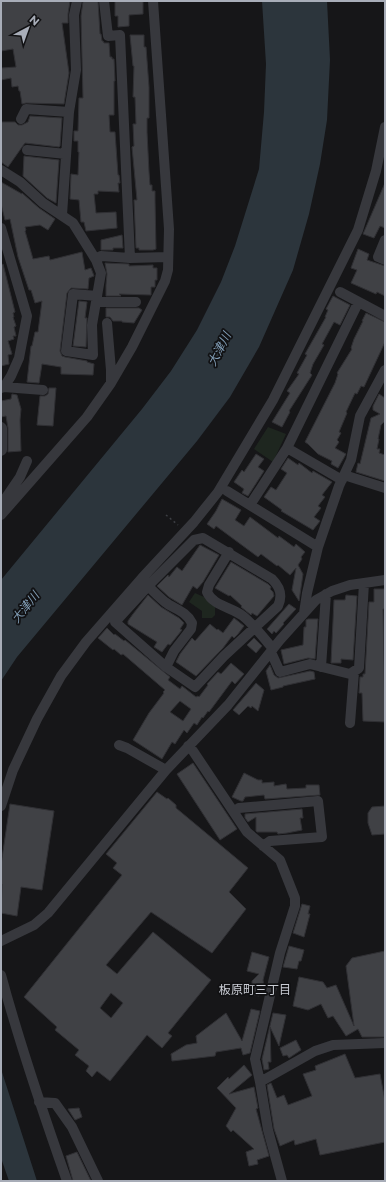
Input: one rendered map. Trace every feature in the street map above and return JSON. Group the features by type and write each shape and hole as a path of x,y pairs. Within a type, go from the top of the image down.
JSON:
{"street":[{"path":"62,215 69,112 76,70 74,15 78,1"},
{"path":"104,1 108,36 120,35 130,258"},
{"path":"1,515 87,417 111,383 132,347 165,281 168,270 169,229 153,1"},
{"path":"21,119 26,109 69,112"},
{"path":"1,806 13,770 25,744 61,676 86,642 218,492 270,406 358,230 376,171 385,127"},
{"path":"27,150 66,154"},
{"path":"1,170 20,182 43,203 73,223 96,260 101,273 96,299 92,325 93,355 66,351 73,294 96,299 136,302"},
{"path":"1,228 27,316 19,358 12,376 2,387"},
{"path":"385,240 378,257 385,260"},
{"path":"96,260 101,256 130,258 168,257"},
{"path":"340,292 358,303 385,316"},
{"path":"250,506 287,448 358,303"},
{"path":"107,323 111,383"},
{"path":"304,613 307,593 318,547 343,477 351,460 360,416 385,370"},
{"path":"2,387 43,390"},
{"path":"1,427 1,451"},
{"path":"287,448 343,477 385,488"},
{"path":"1,505 20,477 27,462"},
{"path":"227,491 318,547"},
{"path":"203,538 272,579 278,585 281,592 281,600 278,606 210,670 195,687 166,667 115,622 148,586 194,540 203,538"},
{"path":"228,552 209,585 207,592 209,596 217,603 232,609 243,616 254,628 272,650 280,672 310,664 350,674 360,668 364,583"},
{"path":"1,941 34,925 48,914 166,770 228,705 272,650 316,600 332,591 350,585 385,580"},
{"path":"148,586 166,602 190,618 192,623 191,629 174,651 166,667"},
{"path":"321,667 326,594"},
{"path":"350,723 354,672"},
{"path":"118,745 127,748 166,770"},
{"path":"188,746 193,751 247,832 280,860 295,898 295,906 280,953 255,1059 268,1130 282,1181"},
{"path":"234,812 239,808 318,801 322,837 270,841 263,846"},
{"path":"1,975 39,1102 67,1181"},
{"path":"260,1082 315,1051 333,1045 385,1043"},
{"path":"39,1102 55,1103 72,1127 98,1181"}],"path":[{"path":"166,515 185,531"}],"shaded area":[{"path":"268,427 286,434 273,462 254,449"},
{"path":"195,593 204,597 215,606 215,615 212,618 202,618 202,611 189,602"}],"water":[{"name":"大津川","path":"262,1 327,1 330,60 327,120 320,164 309,214 293,270 259,347 230,397 197,441 17,657 1,681 1,580 142,409 171,371 197,330 221,282 235,246 259,169 266,64"},
{"path":"1,1069 37,1181 9,1181 1,1158"}],"building":[{"path":"1,1 70,1 68,23 62,23 69,73 64,104 22,104 18,86 12,87 11,78 1,80 1,68 16,67 13,49 1,51"},
{"path":"83,1 98,1 100,34 104,43 109,43 110,57 114,59 114,115 109,115 110,132 115,132 118,175 120,183 118,183 119,192 98,191 98,194 94,194 96,213 116,212 117,228 86,231 84,222 81,222 79,200 70,199 71,174 78,175 78,141 74,141 74,131 78,131 79,98 83,98 81,16"},
{"path":"115,1 143,1 143,14 129,15 129,26 118,27 118,16 115,16"},
{"path":"130,35 144,35 144,47 146,47 149,87 149,118 147,118 147,132 149,172 150,185 152,185 152,191 155,191 156,249 153,250 139,250 139,248 136,248 134,200 137,200 132,147 134,146 133,124 136,124 135,97 133,97 134,66"},
{"path":"30,116 62,118 60,146 25,143 8,167 1,162 1,122 15,122 18,125 22,125 28,122"},
{"path":"24,156 59,160 56,203 47,198 23,176"},
{"path":"1,182 22,193 39,208 55,219 48,230 40,225 25,227 33,259 49,256 50,260 82,252 85,270 91,268 94,276 89,278 88,289 71,288 67,293 60,351 62,356 87,361 94,364 93,375 61,374 61,367 42,364 39,383 27,382 31,346 35,332 38,332 42,301 35,303 31,290 29,290 18,257 10,219 5,220 1,204"},
{"path":"385,183 385,228 380,226 374,238 363,234"},
{"path":"122,235 123,248 101,250 101,240"},
{"path":"358,249 369,254 367,260 385,266 385,296 377,292 376,294 351,283 357,270 351,268"},
{"path":"105,263 129,264 129,266 153,265 153,268 157,268 157,280 155,280 155,287 151,287 151,295 119,294 121,296 106,296 107,274"},
{"path":"3,264 15,312 13,313 13,317 16,326 14,327 16,336 13,336 14,339 8,341 12,354 8,355 9,364 1,366 1,265"},
{"path":"333,296 350,305 340,325 334,322 322,344 324,345 313,364 310,373 312,375 289,411 290,412 282,427 272,422 290,393 287,391 299,374 297,373 307,355 305,354 326,317 328,310 326,309"},
{"path":"79,301 87,302 85,318 87,318 86,347 73,346"},
{"path":"106,308 139,308 142,310 134,323 113,321 110,317 106,317"},
{"path":"366,313 385,322 385,342 364,387 361,386 357,394 355,393 346,412 347,413 339,432 341,433 337,440 339,442 335,448 346,454 338,468 331,464 332,461 318,454 305,442 335,383 337,373 352,349 354,339"},
{"path":"49,388 56,388 53,426 37,425 40,396 45,396 48,394"},
{"path":"12,394 17,395 21,409 21,451 8,452 8,428 6,416 1,417 1,401 11,399"},
{"path":"379,394 385,398 385,421 381,425 377,449 380,449 379,453 385,455 385,481 356,472 358,463 360,464 371,418 380,414 373,410 373,406"},
{"path":"256,454 264,459 258,467 264,471 248,496 242,493 244,489 234,482 242,470 244,472"},
{"path":"288,458 298,465 299,463 312,473 313,471 332,482 322,495 325,497 318,506 321,508 314,517 320,521 313,530 281,511 282,510 264,497 271,487 276,490 287,473 281,469"},
{"path":"222,499 241,510 235,520 244,526 250,517 278,538 279,536 294,547 296,544 305,552 298,565 303,574 299,601 292,590 296,568 290,575 261,554 258,557 216,526 214,529 207,524"},
{"path":"200,545 219,555 203,582 197,589 193,586 182,605 169,597 157,586 168,575 169,577 177,567 182,571"},
{"path":"231,562 271,587 270,589 274,596 257,616 252,613 251,615 230,595 229,596 215,588"},
{"path":"374,589 385,589 385,609 383,609 385,722 363,721 362,693 359,693 360,677 363,677 363,674 365,674 369,602 374,602"},
{"path":"148,595 161,607 179,618 184,623 180,629 182,630 170,645 168,644 162,652 154,647 157,642 128,624 128,621"},
{"path":"346,595 357,596 353,660 341,659 341,663 331,663 334,600 345,600"},
{"path":"289,604 296,609 276,633 274,631 272,634 267,629"},
{"path":"234,618 244,626 234,638 232,636 223,648 196,676 176,662 192,638 195,641 210,624 223,633"},
{"path":"318,619 315,659 308,658 284,664 281,650 303,645 304,627 306,627 306,620"},
{"path":"107,628 114,635 115,634 124,641 125,640 170,677 168,680 180,689 182,686 196,697 199,697 208,685 207,684 218,672 221,674 231,663 244,674 235,684 232,681 209,712 208,711 203,718 202,717 197,725 194,723 187,733 184,730 175,744 172,742 162,759 133,740 165,690 123,654 121,655 114,649 113,650 98,638","holes":["180,701 191,709 183,721 170,712"]},
{"path":"254,638 262,646 256,653 247,645"},
{"path":"270,665 274,675 278,678 310,671 314,672 315,679 271,690 266,671"},
{"path":"256,683 264,690 258,711 252,706 251,708 248,706 239,715 233,710"},
{"path":"193,763 237,829 220,840 177,774"},
{"path":"244,773 258,780 262,780 262,783 274,782 274,786 286,784 287,789 306,788 306,785 319,785 320,795 265,799 264,795 245,797 243,801 241,801 232,797"},
{"path":"157,792 167,799 168,798 176,805 176,808 248,868 229,892 246,909 212,953 151,912 106,965 117,974 153,932 211,980 168,1033 172,1036 162,1048 147,1035 110,1081 97,1071 92,1077 86,1071 89,1066 75,1055 79,1050 55,1030 57,1027 24,997 122,875 113,868 117,863 106,854","holes":["111,993 123,1003 111,1018 100,1008"]},
{"path":"10,804 54,811 42,890 21,887 17,916 1,913 1,865"},
{"path":"385,806 385,834 372,835 368,823 368,813 372,807"},
{"path":"302,809 303,818 300,818 302,830 287,833 278,834 277,832 257,832 256,817 248,822 245,818 245,814"},
{"path":"302,904 310,906 308,914 310,914 304,937 293,933"},
{"path":"289,946 304,950 297,969 283,967"},
{"path":"385,951 385,1037 362,1037 358,1029 346,1036 333,1016 328,1018 321,1004 308,1010 293,1006 299,977 323,982 327,988 336,985 354,1026 346,966 352,958"},
{"path":"252,952 269,957 263,980 264,986 259,996 249,994 252,990 252,981 259,974 247,971"},
{"path":"251,1009 260,1011 250,1053 243,1055 241,1048 216,1052 215,1056 172,1061 171,1054 186,1045 197,1043 196,1036 226,1013 242,1041"},
{"path":"273,1013 286,1015 279,1046 270,1027 271,1062 268,1062 269,1069 264,1070 262,1059"},
{"path":"296,1040 301,1050 289,1058 287,1055 283,1056 280,1048"},
{"path":"345,1054 355,1078 380,1074 385,1101 385,1142 320,1155 316,1139 295,1145 294,1140 280,1146 274,1129 267,1085 271,1083 277,1098 284,1095 288,1105 312,1096 303,1074 316,1070 315,1066"},
{"path":"244,1065 252,1075 229,1094 254,1087 258,1108 256,1109 269,1156 257,1160 258,1164 249,1166 246,1152 254,1149 233,1130 231,1132 226,1126 236,1108 217,1088 228,1077 229,1079"},
{"path":"79,1108 82,1117 75,1120 68,1109"},
{"path":"77,1152 91,1181 73,1181 66,1156"}],"district":[{"name":"板原町三丁目","path":"255,989"}]}
